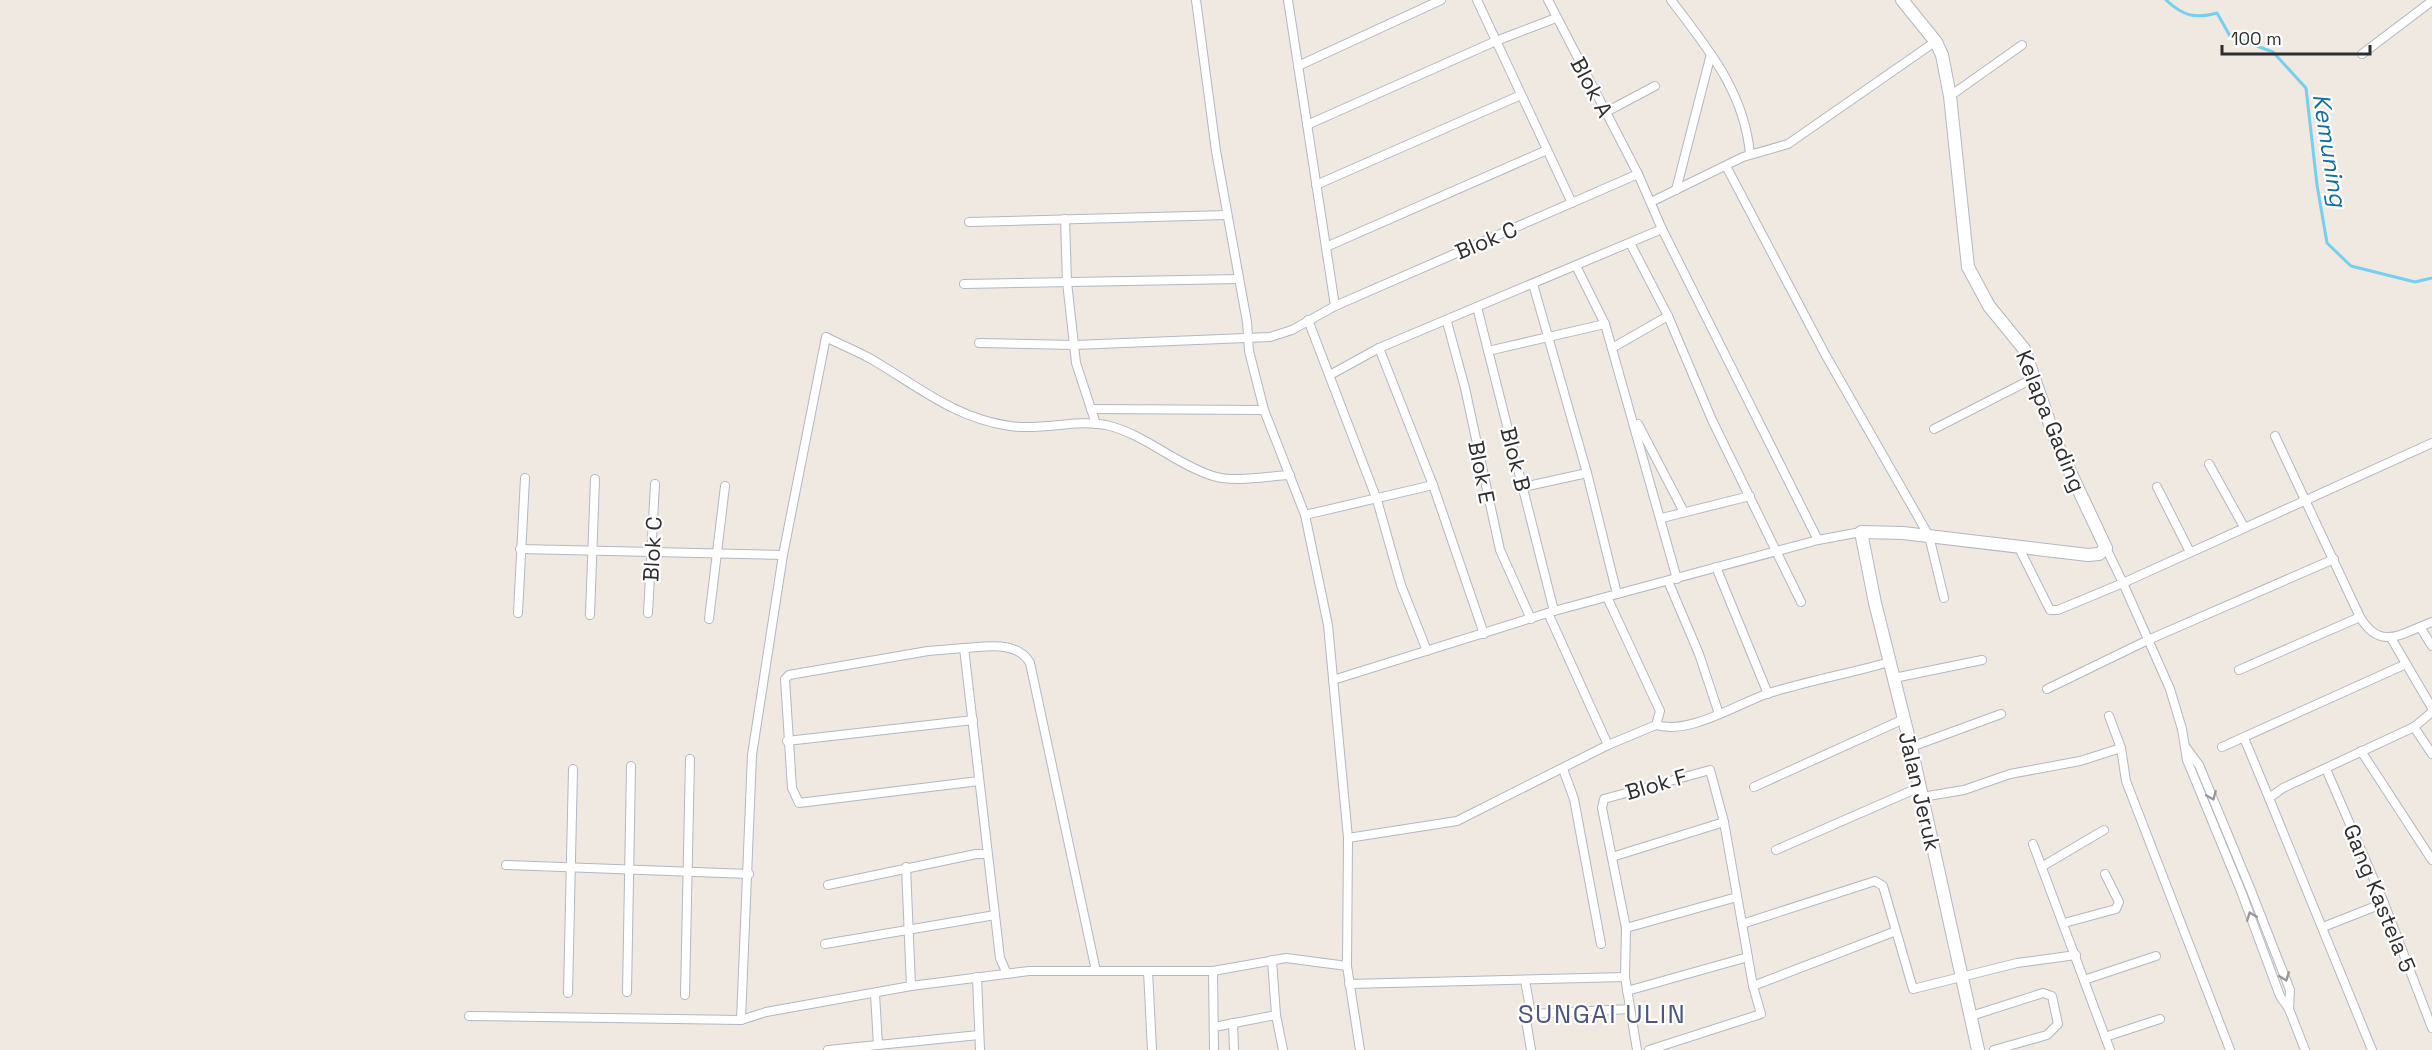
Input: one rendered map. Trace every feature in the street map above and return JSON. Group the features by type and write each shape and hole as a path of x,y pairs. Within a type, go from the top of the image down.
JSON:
{"street":[{"path":"1196,0 1216,151 1249,339 1249,351 1264,410 1305,515 1328,625 1348,838 1347,966 1360,1050"},
{"path":"979,343 1075,345 1270,337 1308,321 1335,306 1288,2 1297,0"},
{"path":"1298,66 1441,0"},
{"path":"1477,0 1572,203"},
{"name":"Blok A","path":"1548,0 1638,174 1662,228 1818,540"},
{"path":"1671,0 1711,54 1737,98 1748,125 1750,154"},
{"name":"Kelapa Gading","path":"1902,0 1936,42 1942,55 1950,96 1968,267 1989,306 2024,349 2056,442 2106,548"},
{"path":"2362,54 2430,4"},
{"path":"1307,125 1496,41 1556,18"},
{"path":"1950,96 2022,45"},
{"path":"1650,202 1750,154 1788,144 1929,46"},
{"path":"1676,190 1711,54"},
{"path":"1606,112 1656,86"},
{"path":"1316,185 1521,95"},
{"path":"1326,247 1547,150"},
{"path":"1726,166 1825,354 1929,536 1944,598"},
{"name":"Blok C","path":"1335,306 1638,174"},
{"path":"969,222 1227,215"},
{"path":"1065,219 1068,282 1077,363 1096,424"},
{"path":"1330,375 1379,348 1447,322 1662,228"},
{"path":"1630,243 1668,316 1712,420 1801,602"},
{"path":"1576,266 1605,324 1662,518 1673,580 1719,714"},
{"path":"964,284 1239,279"},
{"path":"1533,284 1587,473 1617,594"},
{"name":"Blok B","path":"1477,307 1523,487 1551,612 1608,745"},
{"path":"1612,348 1668,316"},
{"path":"1308,321 1377,500 1401,585 1427,651"},
{"name":"Blok E","path":"1447,322 1465,388 1500,550 1531,619"},
{"path":"1488,351 1605,324"},
{"path":"741,1020 749,874 752,755 783,555 826,337 871,359 934,400 962,413 1008,426 1034,428 1096,424 1137,436 1174,459 1212,476 1224,478 1290,475"},
{"path":"1379,348 1433,485 1484,634"},
{"path":"1934,429 2034,378"},
{"path":"1628,405 1683,512"},
{"path":"1091,409 1264,410"},
{"path":"2276,436 2360,617 2370,632 2377,636 2391,638 2432,622"},
{"path":"2018,546 2050,610 2058,610 2432,443"},
{"path":"2209,464 2244,527"},
{"path":"1523,487 1587,473"},
{"path":"518,613 525,478"},
{"path":"590,615 595,479"},
{"name":"Blok C","path":"648,613 655,484"},
{"path":"1305,515 1377,500 1433,485"},
{"path":"709,619 725,486"},
{"path":"2157,487 2190,552"},
{"path":"1662,518 1750,496"},
{"path":"1333,680 1551,612 1818,540 1861,532 1929,536 2088,555 2098,554 2106,548 2170,689 2190,769 2246,890 2280,996 2289,1009 2305,1050"},
{"name":"Jalan Jeruk","path":"1861,532 1978,1050"},
{"path":"520,549 783,555"},
{"path":"2047,689 2148,640 2334,558"},
{"path":"1716,567 1768,694"},
{"path":"1607,597 1660,711 1656,724"},
{"path":"2239,670 2360,617"},
{"path":"2420,627 2432,646"},
{"path":"2269,798 2283,788 2414,727 2432,710 2391,638"},
{"path":"979,781 799,803 792,788 784,683 789,675 928,651 1000,646 1025,655 1030,663 1096,971"},
{"path":"963,648 1000,958 1007,974"},
{"path":"1894,678 1982,660"},
{"path":"1348,838 1457,821 1608,745 1656,724 1675,728 1719,714 1768,694 1890,662"},
{"path":"2222,747 2406,664"},
{"path":"1911,747 2001,714"},
{"path":"2109,716 2121,748 2126,781 2230,1050"},
{"path":"1754,787 1904,719"},
{"path":"787,741 973,720"},
{"path":"2414,727 2432,754"},
{"path":"2244,738 2372,1050"},
{"path":"1776,850 1921,792 1964,790 2010,774 2080,761 2121,748"},
{"path":"2361,751 2432,860"},
{"path":"685,995 690,759"},
{"path":"627,992 632,766"},
{"path":"568,993 573,769"},
{"path":"1563,769 1576,808 1601,944"},
{"name":"Gang Kastela 5","path":"2326,769 2384,903 2432,1028"},
{"name":"Blok F","path":"1612,857 1602,808 1604,799 1710,770 1714,776 1724,822"},
{"path":"1637,1050 1625,977 1626,928 1612,857 1724,822 1753,986 1761,1014 1649,1050"},
{"path":"2043,866 2104,830"},
{"path":"2033,844 2110,1050"},
{"path":"828,885 906,867 987,854"},
{"path":"506,865 749,874"},
{"path":"906,867 911,986"},
{"path":"2064,923 2116,909 2119,902 2105,874"},
{"path":"1742,924 1875,881 1883,886 1913,989 2024,962 2076,956"},
{"path":"1626,928 1737,897"},
{"path":"2323,927 2384,903"},
{"path":"825,944 995,915"},
{"path":"1753,986 1896,931"},
{"path":"2084,980 2156,956"},
{"path":"1627,991 1748,957"},
{"path":"469,1016 741,1020 766,1012 911,986 1029,971 1213,971 1286,958 1347,966"},
{"path":"1272,960 1276,1015 1283,1050"},
{"path":"1148,971 1152,1050"},
{"path":"1213,971 1215,1050"},
{"path":"977,977 981,1050"},
{"path":"1349,984 1625,977"},
{"path":"1525,980 1531,1014"},
{"path":"1971,1016 2043,993 2052,996 2058,1024 2047,1035 1995,1050"},
{"path":"875,994 878,1045"},
{"path":"1532,1050 1526,1020 1531,1014 1630,1009"},
{"path":"1214,1027 1276,1015"},
{"path":"2105,1037 2160,1018"},
{"path":"1233,1023 1234,1050"},
{"path":"828,1050 979,1035"}],"waterway":[{"name":"Kemuning","path":"2166,0 2178,10 2190,15 2202,16 2217,13 2230,36 2273,52 2306,88 2317,185 2327,243 2351,266 2415,282 2432,278"}],"district":[{"name":"SUNGAI ULIN","path":"1602,1014"}]}
